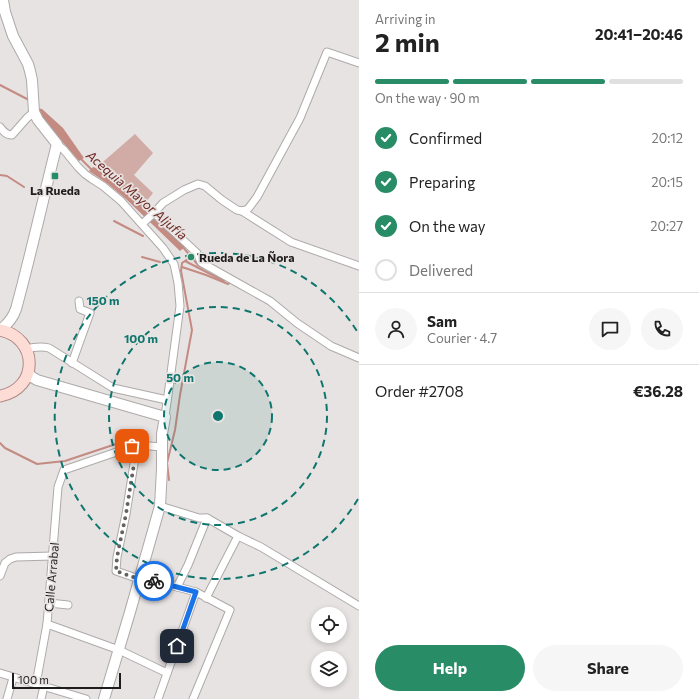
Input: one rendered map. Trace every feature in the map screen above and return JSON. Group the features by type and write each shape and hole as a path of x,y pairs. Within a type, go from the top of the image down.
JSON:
{"main road":[{"path":"0,330 11,334 20,340 26,349 29,361 28,373 17,389 0,396"}],"street":[{"path":"3,0 5,12 13,36 28,64 32,80 33,107 38,120 57,144 85,174 122,201 144,223 173,260 178,283 180,306 162,434 160,506 104,699"},
{"path":"242,211 248,209 258,197 300,118 328,52 359,63"},
{"path":"0,127 6,133 12,135 27,118 33,107"},
{"path":"16,337 14,317 57,144"},
{"path":"144,223 163,202 198,184 205,186 237,210 242,211 291,242 359,266"},
{"path":"154,213 197,253 201,262 270,301 297,323 331,346 359,358"},
{"path":"72,363 90,313 80,309 79,301"},
{"path":"0,330 14,317"},
{"path":"26,349 43,346 49,348 113,388 167,400"},
{"path":"28,373 37,380 165,417"},
{"path":"162,447 137,445 126,514 117,557 116,571 196,592 230,610 193,699"},
{"name":"Calle Arrabal","path":"36,684 47,624 58,487 64,470 137,445"},
{"path":"160,506 199,518 207,518 261,547 359,606"},
{"path":"177,587 188,565 207,518"},
{"path":"206,598 238,536"},
{"path":"0,576 5,563 16,556 53,556"},
{"path":"158,699 196,592"},
{"path":"49,603 68,605"},
{"path":"47,624 119,650 167,673"},
{"path":"0,673 86,699"},
{"path":"7,699 13,678"},
{"path":"41,699 44,686"}],"shaded area":[{"path":"135,134 153,153 134,175 153,193 146,202 126,185 96,168"}],"water":[{"path":"37,108 42,109 63,128 84,158 79,161 45,122"},
{"path":"93,167 126,185 146,202 154,217 185,247 180,251 126,199 89,171"}],"waterway":[{"name":"Acequia Mayor Aljufía","path":"0,85 29,100"},
{"name":"Acequia Mayor Aljufía","path":"81,159 92,170"},
{"path":"0,175 7,176 24,187"},
{"path":"114,221 143,236"},
{"name":"Acequia Mayor Aljufía","path":"182,246 198,265 204,268"},
{"path":"142,257 160,262"},
{"path":"169,480 167,463 175,430 192,330 181,271 182,263 191,257"},
{"name":"Acequia Mayor Aljufía","path":"185,261 224,281"},
{"path":"182,267 228,284 231,282"},
{"path":"0,443 5,448 37,464 65,461 146,434"}],"way so far":[{"path":"132,446 137,445 126,514 117,557 116,571 139,579 140,577 154,581"}],"place":[{"name":"La Rueda","path":"55,176"},
{"name":"Rueda de La Ñora","path":"191,257"}],"route":[{"path":"154,581 196,592 177,646"}]}
